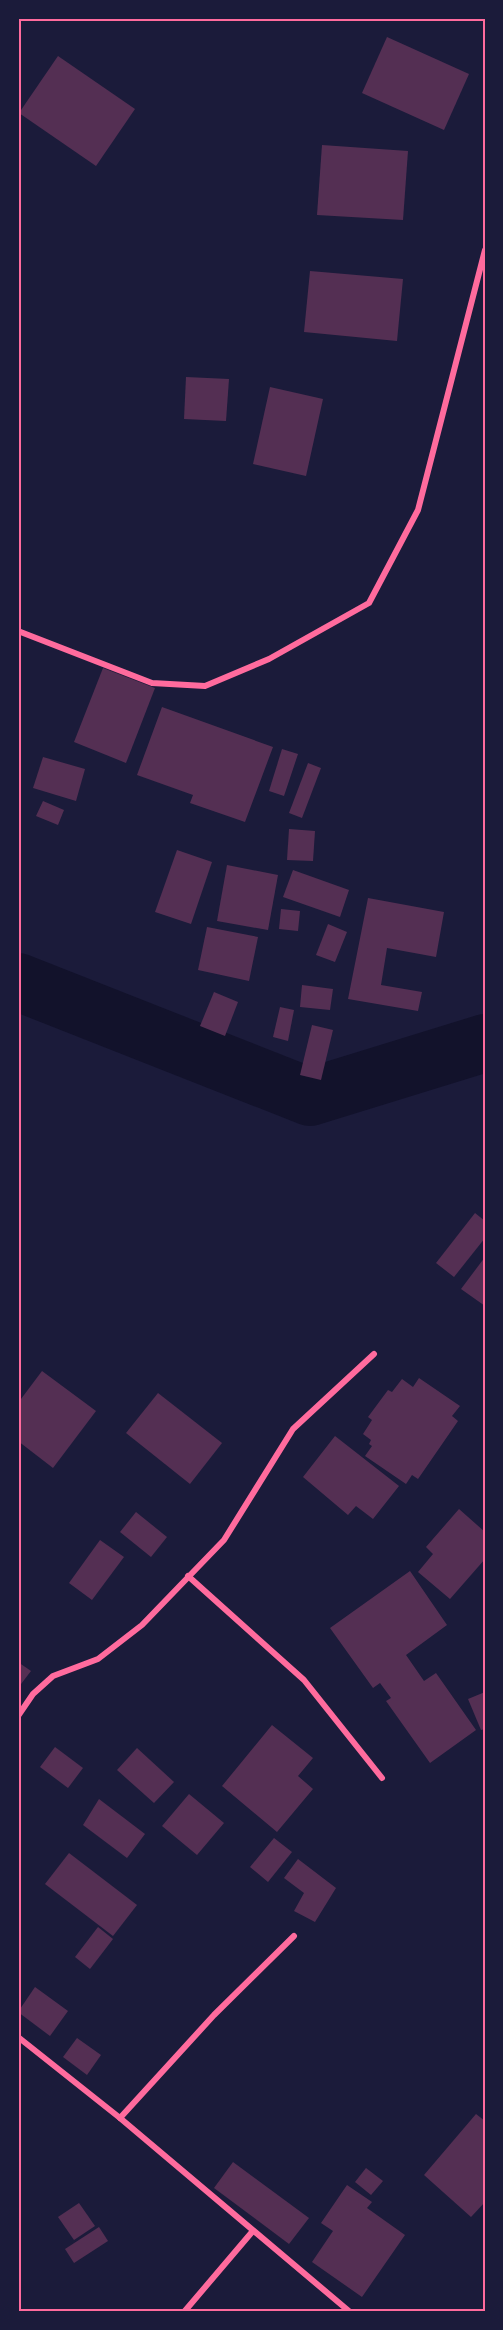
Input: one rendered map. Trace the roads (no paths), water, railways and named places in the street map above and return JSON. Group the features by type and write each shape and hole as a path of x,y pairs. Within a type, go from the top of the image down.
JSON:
{"street":[{"path":"18,631 152,683 205,686 269,659 369,603 379,588 418,510 485,250"},
{"path":"18,1716 33,1694 53,1677 98,1659 142,1625 224,1540 293,1429 374,1354"},
{"path":"188,1576 304,1680 382,1778"},
{"path":"120,2118 214,2015 294,1936"},
{"path":"18,2037 120,2118 252,2232 350,2312"},
{"path":"184,2312 252,2232"}],"waterway":[{"path":"18,982 310,1097 485,1043"}]}
